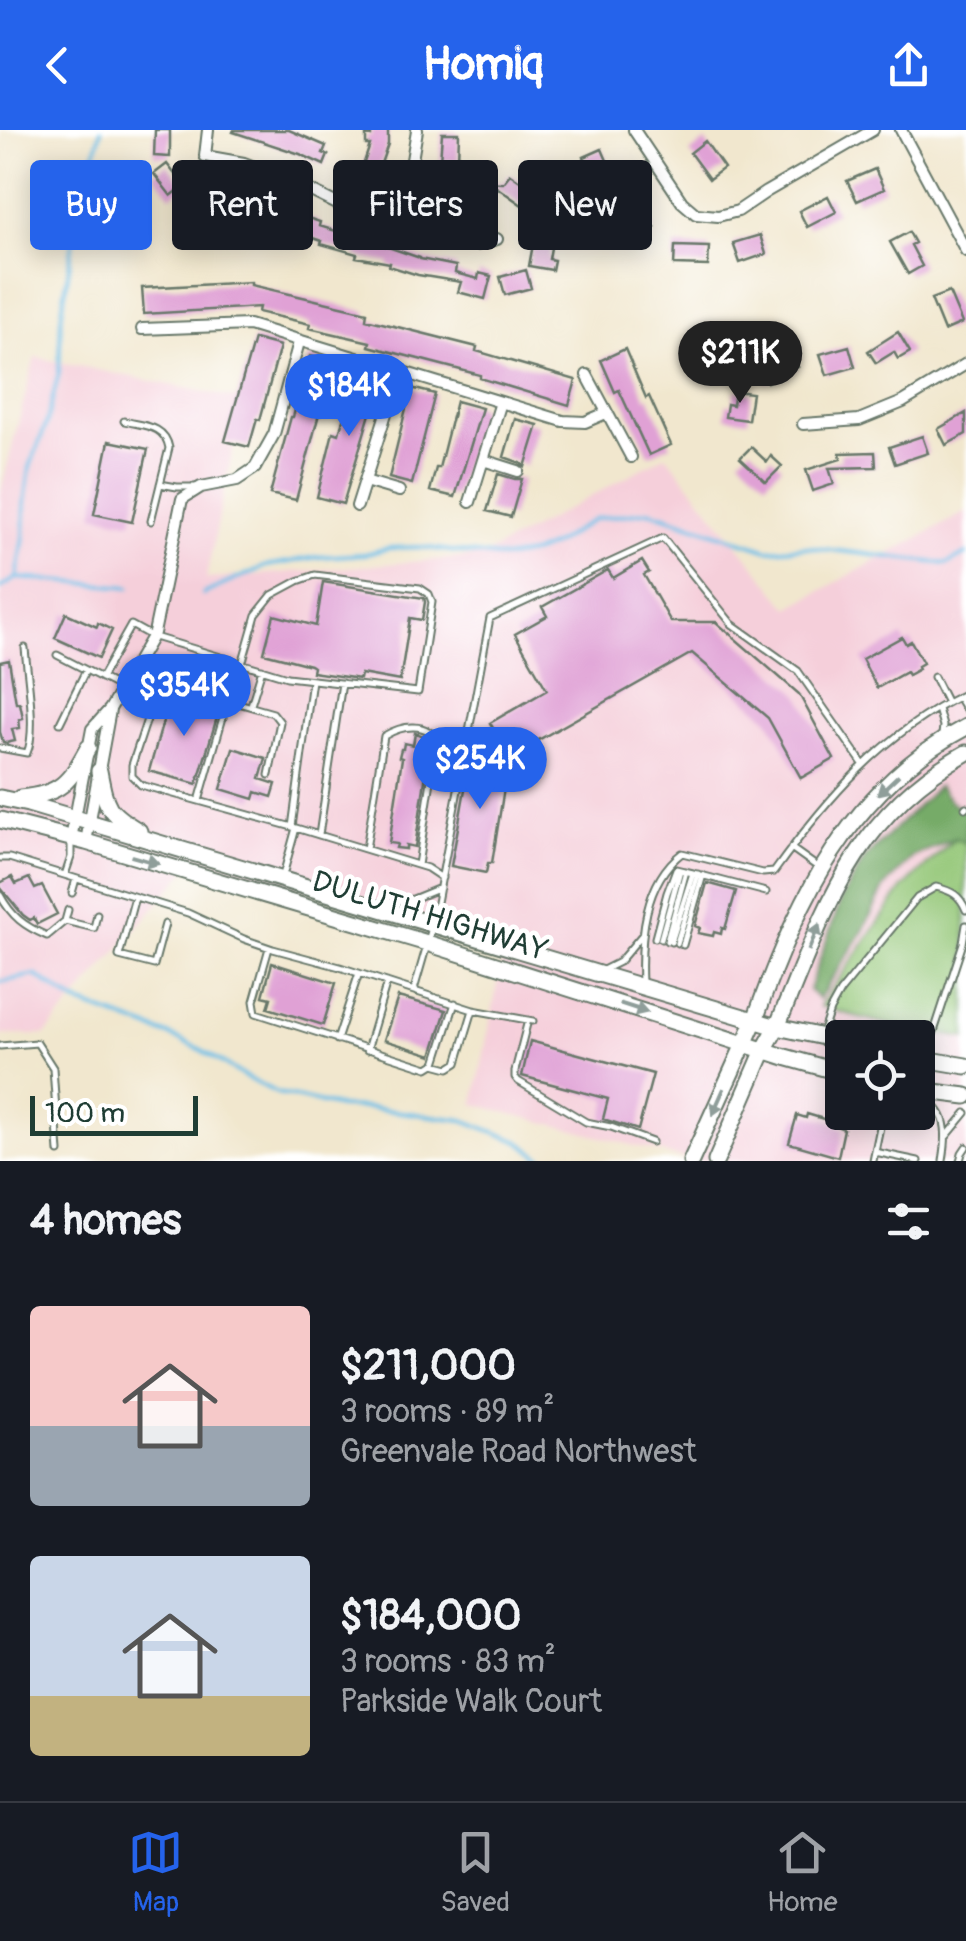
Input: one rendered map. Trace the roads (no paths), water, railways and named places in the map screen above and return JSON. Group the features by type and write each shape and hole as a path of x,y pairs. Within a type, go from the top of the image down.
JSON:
{"main road":[{"path":"691,1161 755,1020 800,906 822,870 859,813 902,772 966,727"},
{"path":"3,799 57,790 73,776 88,748"},
{"path":"719,1159 830,900 852,858 881,820 912,791 966,753"},
{"path":"99,771 105,800 114,816 160,844"},
{"name":"DULUTH HIGHWAY","path":"3,799 596,974 825,1037"},
{"name":"DULUTH HIGHWAY","path":"0,820 427,943 825,1067"},
{"path":"935,1061 966,1066"},
{"path":"935,1093 966,1096"}],"street":[{"path":"208,130 205,156 244,163 333,202"},
{"path":"412,160 417,130"},
{"path":"634,130 682,202 696,214 718,216 738,211 873,130"},
{"path":"901,130 966,251"},
{"path":"142,328 249,325 563,422 585,422 606,413"},
{"path":"78,841 92,730 110,709 152,636 182,499 201,487 236,480 255,468 274,434 299,342"},
{"path":"803,424 860,420 903,402 966,364"},
{"path":"357,506 399,372"},
{"path":"587,375 631,457"},
{"path":"470,502 501,402"},
{"path":"483,460 518,471"},
{"path":"365,481 399,491"},
{"path":"82,820 99,771 110,709"}],"lane":[{"path":"124,421 157,428 169,448 151,521"},
{"path":"160,484 201,487"},
{"path":"414,990 433,924 490,618 663,538 732,624 798,671 864,764"},
{"path":"101,678 131,625 152,636 242,664 287,677 418,692 432,602 420,588 315,575 298,580 272,595 256,615 242,664"},
{"path":"0,748 27,753 30,748 25,648"},
{"path":"57,655 101,678 150,712"},
{"path":"60,723 86,670"},
{"path":"251,706 262,670"},
{"path":"934,678 948,702"},
{"path":"282,880 294,828 312,680"},
{"path":"268,775 280,722 274,713 169,683 152,704 132,765 132,776 141,785 418,865 442,878"},
{"path":"319,835 342,683"},
{"path":"642,987 642,934 654,888 666,865 682,853 763,873 774,872 834,792 879,750 966,693"},
{"path":"958,697 966,710"},
{"path":"198,802 228,700"},
{"path":"938,709 942,742"},
{"path":"366,850 384,736 402,727 428,730 438,742 418,865"},
{"path":"71,857 78,841"},
{"path":"65,875 78,841"},
{"path":"791,848 822,870"},
{"path":"0,858 188,914 270,948 473,1010 531,1021 515,1071 518,1081 586,1122 652,1142"},
{"path":"669,941 667,892 676,869 766,892"},
{"path":"669,941 692,872"},
{"path":"669,941 692,872"},
{"path":"72,894 76,879"},
{"path":"100,900 103,887"},
{"path":"821,1036 840,992 917,898 936,887 951,890 962,899 966,910"},
{"path":"368,905 413,899 440,888"},
{"path":"0,894 10,914 24,926 47,936 65,921 68,910"},
{"path":"135,897 119,956 154,966 164,924"},
{"path":"65,921 94,928 97,914"},
{"path":"935,1020 966,925"},
{"path":"596,974 620,962 642,934"},
{"path":"270,948 254,1001 256,1013 367,1050 428,1068 434,1064 455,1003"},
{"path":"337,1040 359,973"},
{"path":"367,1050 387,982"},
{"path":"434,1064 450,1068 457,1063 473,1010"},
{"path":"0,1046 37,1044 52,1068 59,1152"},
{"path":"935,1107 943,1117 947,1136 943,1161"},
{"path":"947,1136 966,1114"},
{"path":"873,1161 879,1130"},
{"path":"960,1161 966,1147"},
{"path":"875,1152 918,1161"}],"waterway":[{"path":"0,588 17,578 30,467 47,422 59,372 61,318 74,235 101,130"},
{"path":"203,594 266,566 389,548 420,547 505,558 531,554 594,519 650,511 768,550 807,547 947,564 966,554"},
{"path":"17,578 130,587"},
{"path":"0,982 35,975 76,1002 200,1049 277,1093 340,1107 463,1120 520,1142 546,1161"}]}
